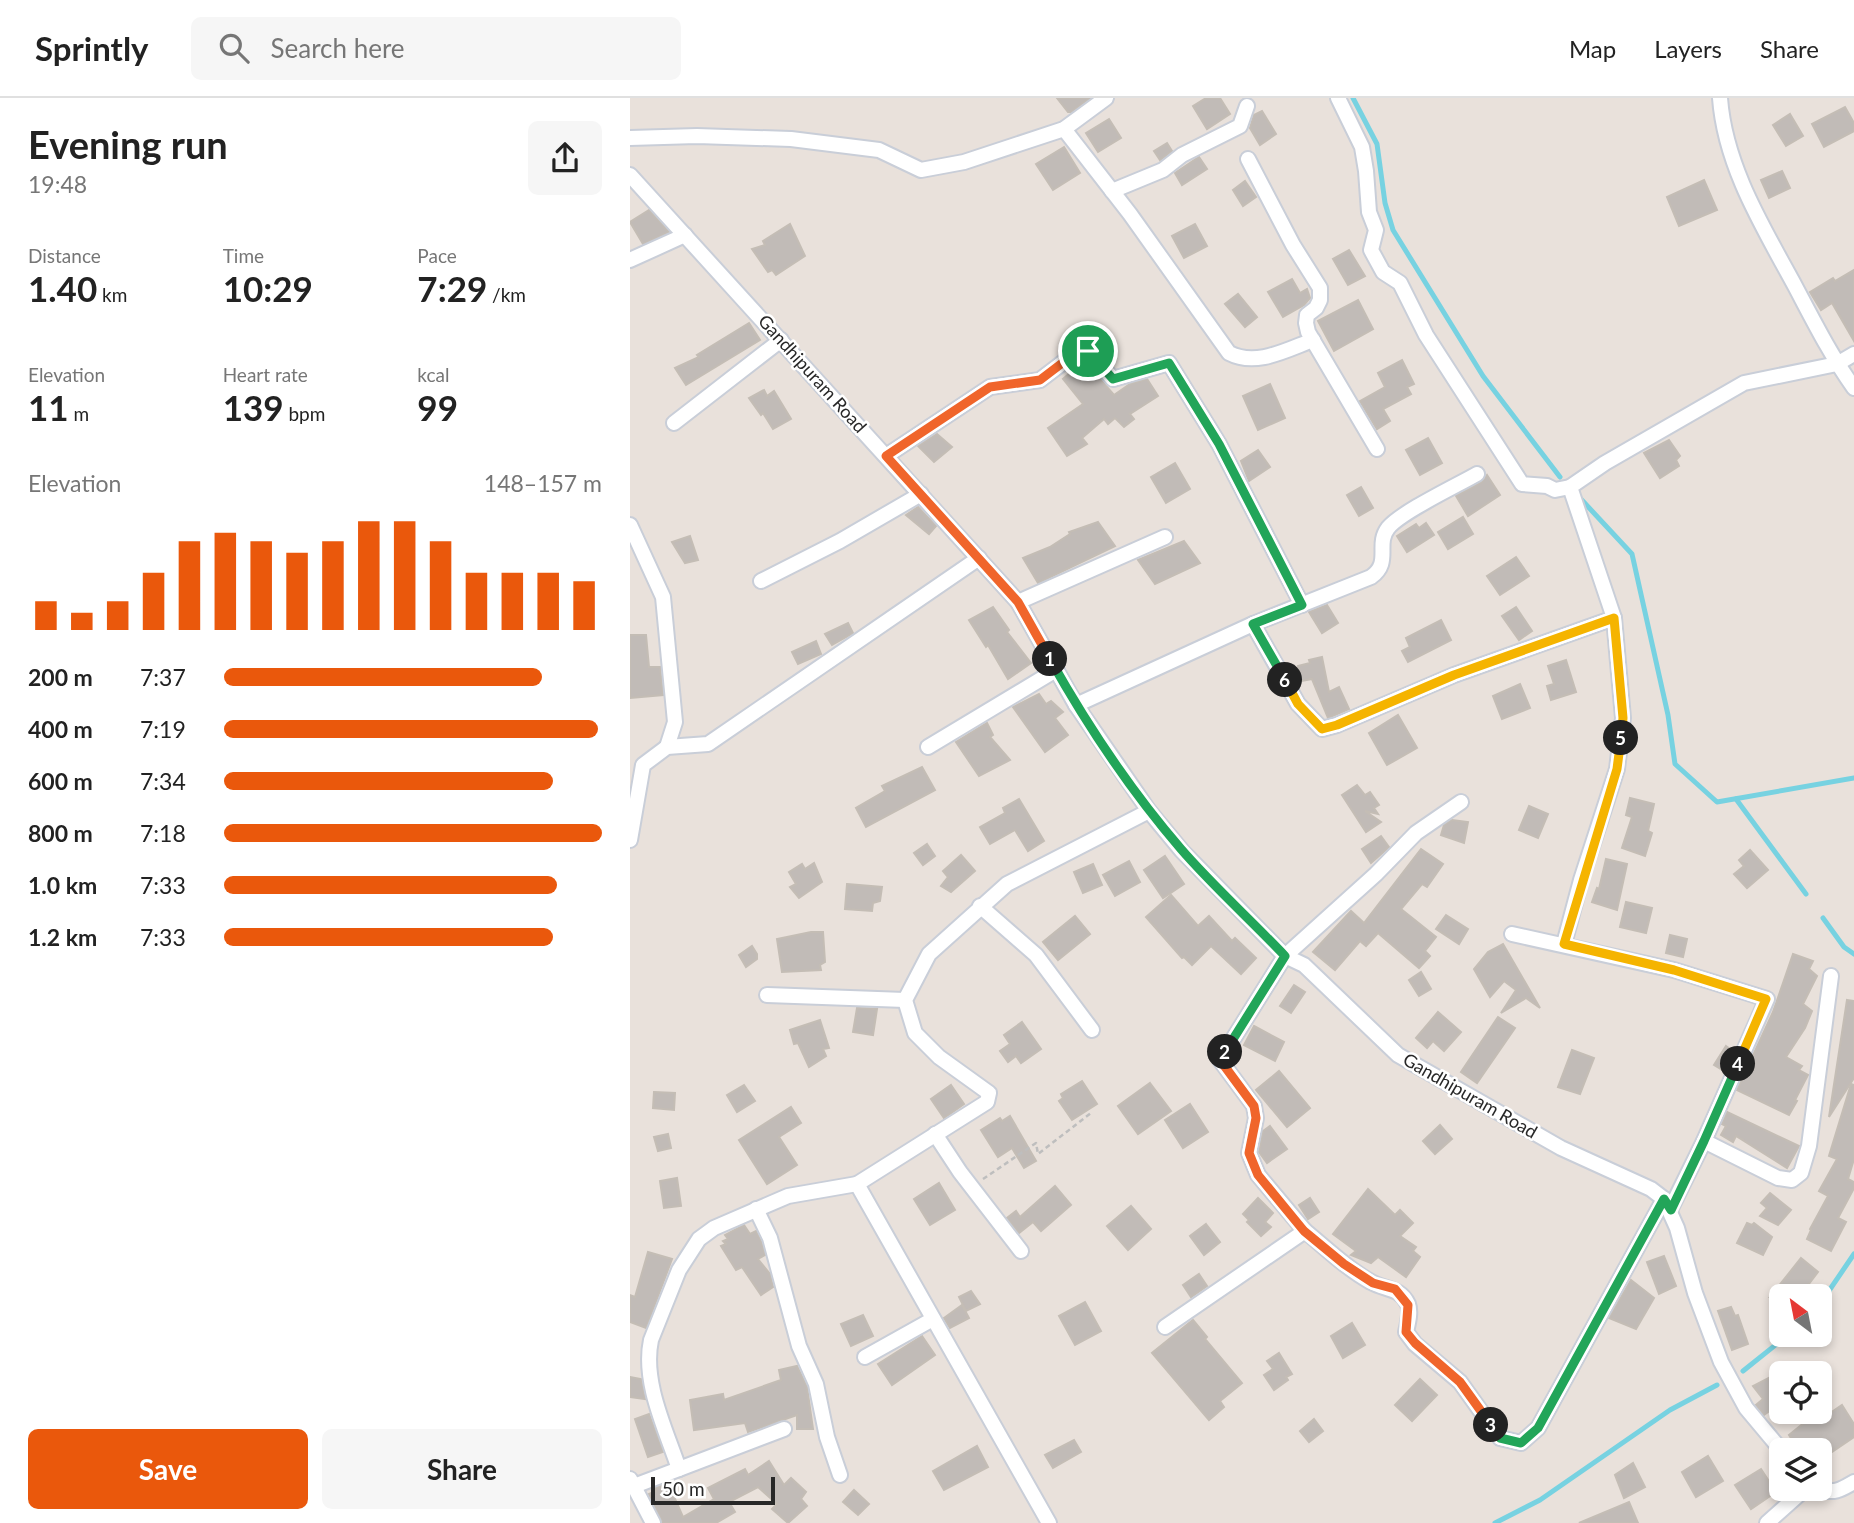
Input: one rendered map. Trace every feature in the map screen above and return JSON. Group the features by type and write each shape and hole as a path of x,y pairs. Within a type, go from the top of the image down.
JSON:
{"street":[{"path":"630,138 697,136 791,139 879,150 921,170 964,162 1065,129 1106,98"},
{"path":"1338,98 1362,146 1369,212 1376,230 1371,250 1383,272 1400,283 1426,335 1522,484 1546,486 1555,491 1570,487 1605,463 1744,383 1837,364 1854,354"},
{"path":"1720,98 1722,127 1736,169 1763,228 1837,364 1854,388"},
{"path":"1112,191 1163,170 1182,155 1240,126 1247,106"},
{"path":"1065,129 1228,353 1240,359 1253,360 1313,340"},
{"path":"1248,159 1293,245 1320,288 1320,300 1307,315 1306,323 1313,340 1377,449"},
{"name":"Gandhipuram Road","path":"630,175 1018,602 1076,705 1149,811 1182,851 1285,956 1304,965 1398,1055 1561,1148 1651,1189 1667,1205"},
{"path":"630,260 685,235"},
{"path":"674,423 781,340"},
{"path":"886,456 990,387 1040,380 1078,351 1088,351 1113,379 1169,363 1219,444 1302,605"},
{"path":"1076,705 1253,624 1378,572 1383,563 1387,530 1399,519 1477,474"},
{"path":"1564,944 1617,769 1623,718 1614,618 1570,487"},
{"path":"761,581 840,541 922,494"},
{"path":"630,524 663,597 675,722 667,747"},
{"path":"1018,602 1165,537"},
{"path":"630,840 643,765 667,747 708,744 979,558"},
{"path":"1253,624 1298,704 1322,729 1454,675 1614,618"},
{"path":"929,747 1056,670"},
{"path":"1461,802 1416,833 1377,874 1285,956 1220,1060 1254,1106 1256,1118 1249,1153 1258,1175 1304,1231 1344,1264 1373,1283 1395,1289 1408,1305 1406,1332 1415,1343 1460,1382 1500,1438 1521,1443 1538,1428 1704,1141 1766,999 1674,970 1512,934"},
{"path":"679,1469 656,1398 649,1349 679,1270 699,1239 714,1228 788,1196 857,1184 987,1102 989,1093 939,1057 915,1033 905,1000 929,954 1007,884 1149,811"},
{"path":"981,906 1037,955 1092,1030"},
{"path":"1704,1141 1779,1178 1792,1180 1801,1172 1809,1146 1830,976"},
{"path":"767,995 905,1000"},
{"path":"935,1134 1020,1251"},
{"path":"857,1184 1049,1523"},
{"path":"1667,1205 1682,1241 1695,1293 1721,1362 1745,1408 1771,1438"},
{"path":"757,1209 770,1238 799,1346 816,1384 827,1437 840,1475"},
{"path":"1165,1327 1304,1231"},
{"path":"865,1357 933,1319"},
{"path":"653,1523 632,1482 679,1469 783,1429"},
{"path":"1832,1491 1839,1491 1854,1482"},
{"path":"1770,1522 1792,1501"}],"path":[{"path":"972,1187 1036,1143 1038,1154 1091,1113"}],"building":[{"path":"1057,98 1090,98 1068,112"},
{"path":"1206,98 1220,98 1230,114 1207,129 1193,106"},
{"path":"1845,107 1854,123 1854,131 1824,147 1812,124"},
{"path":"1262,111 1276,134 1260,145 1250,128 1254,115"},
{"path":"1790,114 1803,136 1786,146 1773,125"},
{"path":"1109,119 1121,138 1098,152 1086,133"},
{"path":"1167,143 1172,151 1160,160 1154,151"},
{"path":"1064,147 1080,173 1053,190 1036,164"},
{"path":"1199,157 1207,169 1182,185 1175,173"},
{"path":"1782,171 1790,188 1769,198 1761,180"},
{"path":"1704,180 1717,210 1679,226 1667,197"},
{"path":"1245,181 1256,197 1243,206 1233,190"},
{"path":"649,210 669,232 643,244 630,222"},
{"path":"790,224 805,256 776,275 772,270 768,272 752,249 765,245 763,241"},
{"path":"1195,224 1207,246 1184,258 1172,236"},
{"path":"1349,250 1365,276 1348,285 1333,259"},
{"path":"1854,270 1854,341 1832,303 1821,310 1810,292 1833,278 1835,281"},
{"path":"1292,279 1300,293 1307,289 1310,298 1304,305 1283,317 1268,292"},
{"path":"1238,294 1257,317 1245,327 1225,304"},
{"path":"1358,300 1373,329 1334,351 1318,321"},
{"path":"749,323 760,340 686,385 675,368 699,357 697,355"},
{"path":"1402,360 1414,384 1407,387 1411,394 1383,409 1390,421 1377,429 1360,401 1385,387 1378,373"},
{"path":"1084,361 1114,395 1130,384 1147,379 1158,396 1130,414 1134,419 1124,427 1115,418 1108,424 1104,419 1082,438 1087,444 1067,456 1048,428 1083,404 1063,379"},
{"path":"1270,384 1285,418 1258,430 1243,396"},
{"path":"764,390 767,396 774,391 791,419 773,429 749,398"},
{"path":"937,434 952,447 934,462 918,446"},
{"path":"1428,438 1442,463 1420,475 1406,450"},
{"path":"1669,440 1680,456 1676,460 1679,466 1660,478 1644,453"},
{"path":"1258,450 1270,467 1249,481 1241,461"},
{"path":"1175,463 1190,489 1166,503 1151,477"},
{"path":"1487,475 1500,495 1468,516 1456,496 1482,482"},
{"path":"1361,487 1373,508 1359,516 1347,495"},
{"path":"918,507 936,526 929,534 906,515"},
{"path":"1463,517 1473,534 1448,549 1438,532"},
{"path":"1098,522 1115,546 1038,583 1023,558 1050,547 1070,534 1069,532"},
{"path":"1426,523 1434,535 1407,552 1397,536 1416,524 1419,528"},
{"path":"690,536 698,560 685,563 672,542"},
{"path":"1184,541 1200,563 1155,584 1138,560"},
{"path":"1516,557 1529,576 1500,595 1487,576"},
{"path":"1327,605 1338,623 1322,633 1309,612"},
{"path":"993,607 1009,630 1007,632 1031,663 1008,679 969,620"},
{"path":"1516,607 1532,631 1519,640 1502,616"},
{"path":"1441,620 1451,640 1408,662 1402,651 1410,647 1406,638"},
{"path":"848,623 853,633 832,645 825,634"},
{"path":"630,635 646,635 649,667 660,667 663,695 630,698"},
{"path":"816,641 821,654 798,664 792,652"},
{"path":"1322,657 1329,692 1339,687 1349,709 1328,718 1312,679 1301,681 1298,666"},
{"path":"1566,660 1576,692 1551,700 1547,686 1554,684 1548,666"},
{"path":"1520,684 1530,708 1502,719 1493,696"},
{"path":"1039,694 1046,704 1051,701 1063,712 1055,718 1068,735 1045,752 1013,707"},
{"path":"1398,715 1417,748 1387,765 1369,733"},
{"path":"987,723 993,735 990,737 1010,760 979,776 956,742"},
{"path":"922,767 935,790 866,827 856,808 885,791 882,786"},
{"path":"1357,785 1365,795 1370,792 1379,805 1374,808 1378,814 1365,811 1381,822 1366,832 1342,795"},
{"path":"1630,798 1654,804 1648,831 1652,833 1645,856 1622,848 1632,817 1626,815"},
{"path":"1019,799 1044,841 1028,851 1015,830 990,844 980,827 1005,813 1003,808"},
{"path":"1529,806 1548,814 1538,838 1519,830"},
{"path":"1452,820 1468,822 1464,843 1441,835 1444,825"},
{"path":"1381,836 1389,847 1371,863 1362,849"},
{"path":"927,844 935,856 923,865 914,853"},
{"path":"1421,849 1443,864 1427,887 1422,884 1401,909 1436,937 1425,951 1430,956 1419,968 1378,933 1366,946 1360,941 1335,970 1313,952 1351,911 1364,923"},
{"path":"1750,850 1768,870 1747,888 1734,874 1744,866 1739,860"},
{"path":"961,855 975,871 951,892 941,886 948,877 943,871"},
{"path":"1165,856 1184,884 1163,898 1144,870"},
{"path":"1606,859 1627,864 1617,910 1592,902 1597,888 1599,889"},
{"path":"1129,861 1140,882 1115,896 1103,875"},
{"path":"814,863 822,882 799,898 790,887 796,884 789,872 802,864 805,869"},
{"path":"1093,864 1102,885 1083,893 1074,872"},
{"path":"847,884 882,887 880,901 873,903 872,911 845,909"},
{"path":"1171,895 1198,926 1209,916 1232,941 1235,938 1256,958 1241,974 1211,946 1192,965 1182,958 1146,917"},
{"path":"1626,902 1652,908 1646,933 1620,927"},
{"path":"1446,915 1468,929 1459,944 1436,929"},
{"path":"1075,916 1090,934 1058,960 1043,942"},
{"path":"823,932 825,962 820,965 821,970 782,972 777,939"},
{"path":"1670,935 1687,939 1683,957 1666,953"},
{"path":"1503,944 1540,1008 1526,998 1501,1013 1516,990 1504,981 1490,997 1474,969 1488,952"},
{"path":"752,946 757,959 746,967 739,955"},
{"path":"1793,954 1813,961 1809,969 1817,976 1803,1004 1812,1011 1805,1028 1786,1057 1802,1066 1799,1070 1808,1075 1789,1115 1737,1090 1773,1012"},
{"path":"1421,972 1431,989 1419,996 1409,980"},
{"path":"1294,985 1305,992 1291,1013 1280,1006"},
{"path":"1847,1000 1854,1001 1854,1078 1829,1117"},
{"path":"857,1008 877,1009 873,1035 853,1032"},
{"path":"1438,1012 1461,1032 1444,1051 1433,1041 1427,1048 1416,1038"},
{"path":"1498,1017 1515,1028 1477,1083 1461,1072"},
{"path":"820,1020 829,1048 823,1049 826,1056 809,1067 798,1043 794,1044 790,1030"},
{"path":"1022,1022 1041,1049 1021,1063 1016,1056 1008,1062 1000,1051 1010,1044 1004,1035"},
{"path":"1254,1026 1284,1042 1275,1061 1244,1045"},
{"path":"1726,1046 1733,1051 1724,1071 1714,1065"},
{"path":"1572,1050 1594,1058 1580,1094 1558,1087"},
{"path":"1279,1071 1310,1108 1287,1127 1256,1090"},
{"path":"1082,1081 1097,1104 1072,1120 1059,1101 1063,1098 1061,1094"},
{"path":"1150,1083 1171,1111 1138,1134 1118,1106"},
{"path":"1851,1084 1854,1085 1854,1159 1848,1179 1854,1182 1854,1188 1838,1218 1846,1222 1831,1251 1807,1239 1828,1196 1819,1191 1837,1159 1829,1156"},
{"path":"744,1085 755,1101 737,1112 727,1095"},
{"path":"951,1085 964,1104 944,1118 931,1099"},
{"path":"654,1092 675,1093 674,1110 653,1108"},
{"path":"1190,1104 1208,1132 1183,1148 1165,1120"},
{"path":"791,1107 801,1123 779,1137 797,1165 767,1184 739,1140"},
{"path":"1727,1112 1799,1146 1787,1168 1736,1136 1733,1142 1721,1135 1726,1126 1722,1124"},
{"path":"1010,1116 1036,1161 1024,1168 1012,1148 998,1157 981,1130 1000,1118 1002,1121"},
{"path":"1440,1125 1452,1139 1435,1154 1423,1141"},
{"path":"1270,1126 1287,1149 1267,1163 1259,1152 1263,1131"},
{"path":"668,1134 671,1148 658,1151 654,1137"},
{"path":"677,1178 681,1206 664,1208 660,1181"},
{"path":"939,1183 955,1210 930,1225 914,1199"},
{"path":"1055,1186 1071,1205 1041,1231 1033,1222 1019,1233 1007,1218 1016,1211 1020,1217"},
{"path":"1368,1189 1395,1215 1400,1210 1413,1223 1400,1236 1416,1247 1413,1251 1420,1257 1406,1277 1378,1257 1371,1263 1351,1255 1356,1251 1333,1234"},
{"path":"1770,1193 1791,1210 1778,1225 1760,1216 1767,1208 1761,1203"},
{"path":"1258,1198 1273,1213 1265,1222 1271,1227 1261,1236 1243,1214"},
{"path":"1310,1198 1319,1212 1308,1219 1299,1205"},
{"path":"1131,1206 1151,1229 1128,1250 1107,1226"},
{"path":"1747,1223 1754,1223 1772,1237 1763,1255 1737,1243"},
{"path":"1206,1224 1220,1242 1204,1255 1190,1236"},
{"path":"744,1225 750,1234 756,1231 765,1255 758,1259 770,1274 773,1287 761,1295 742,1267 736,1270 721,1246 726,1244 723,1241 728,1239 725,1235"},
{"path":"648,1252 672,1259 646,1328 630,1322 630,1295 635,1297"},
{"path":"1664,1256 1676,1286 1659,1294 1647,1262"},
{"path":"1801,1258 1818,1272 1809,1284 1780,1284"},
{"path":"1199,1274 1207,1286 1191,1297 1183,1285"},
{"path":"1631,1280 1654,1298 1636,1329 1609,1318"},
{"path":"971,1291 980,1304 966,1311 959,1297"},
{"path":"1085,1302 1101,1331 1075,1345 1059,1316"},
{"path":"962,1305 969,1318 950,1328 944,1318"},
{"path":"1731,1307 1735,1316 1738,1315 1748,1344 1732,1350 1718,1311"},
{"path":"863,1315 873,1336 851,1346 841,1324"},
{"path":"1193,1320 1207,1337 1205,1339 1242,1383 1220,1401 1224,1407 1209,1420 1152,1353"},
{"path":"1352,1323 1365,1345 1343,1358 1331,1336"},
{"path":"922,1336 935,1355 892,1385 878,1364"},
{"path":"1279,1353 1292,1374 1274,1390 1264,1375 1273,1369 1267,1361"},
{"path":"797,1366 807,1387 813,1429 797,1429 797,1415 748,1432 745,1423 694,1430 690,1400 723,1394 724,1400 781,1380 779,1370"},
{"path":"630,1377 641,1379 645,1399 630,1397"},
{"path":"1769,1378 1769,1411 1764,1415 1756,1405 1763,1399 1753,1386"},
{"path":"1420,1379 1437,1395 1412,1421 1395,1405"},
{"path":"1842,1405 1854,1424 1854,1437 1832,1452 1832,1438 1791,1438 1789,1435 1803,1424 1832,1424 1832,1412"},
{"path":"649,1414 663,1452 648,1457 635,1419"},
{"path":"1314,1419 1323,1431 1309,1442 1300,1431"},
{"path":"1074,1440 1081,1452 1053,1468 1045,1455"},
{"path":"977,1446 988,1467 944,1490 933,1471"},
{"path":"1708,1456 1723,1481 1696,1497 1682,1472"},
{"path":"769,1461 784,1485 791,1478 806,1492 801,1499 807,1506 788,1523 772,1509 777,1504 758,1487 729,1502 735,1512 716,1523 663,1523 649,1494 656,1491 655,1488 668,1483 683,1517 714,1499 708,1488 745,1469 748,1475"},
{"path":"1633,1463 1645,1487 1624,1498 1615,1475"},
{"path":"1761,1469 1769,1481 1769,1497 1751,1509 1735,1485"},
{"path":"854,1490 869,1504 858,1515 843,1502"},
{"path":"1629,1502 1638,1523 1579,1523"}],"waterway":[{"path":"1353,98 1377,144 1385,203 1393,230 1483,376 1560,477"},
{"path":"1579,497 1632,554 1668,715 1675,764 1717,802 1854,778"},
{"path":"1736,799 1806,894"},
{"path":"1823,918 1844,947 1854,954"},
{"path":"1832,1286 1854,1254"},
{"path":"1743,1371 1772,1348"},
{"path":"1495,1523 1540,1500 1670,1410 1717,1385"}],"route":[{"path":"1078,351 1088,351 1113,379 1169,363 1219,444 1302,605 1253,624 1298,704 1322,729 1454,675 1614,618 1621,671 1623,718 1617,769 1581,880 1564,944 1674,970 1766,999 1671,1210 1664,1199 1538,1428 1521,1443 1500,1438 1460,1382 1406,1332 1408,1305 1395,1289 1373,1283 1344,1264 1304,1231 1258,1175 1249,1153 1256,1118 1254,1106 1220,1060 1285,956 1182,851 1149,811 1076,705 1018,602 886,456 990,387 1040,380 1078,351"}]}
